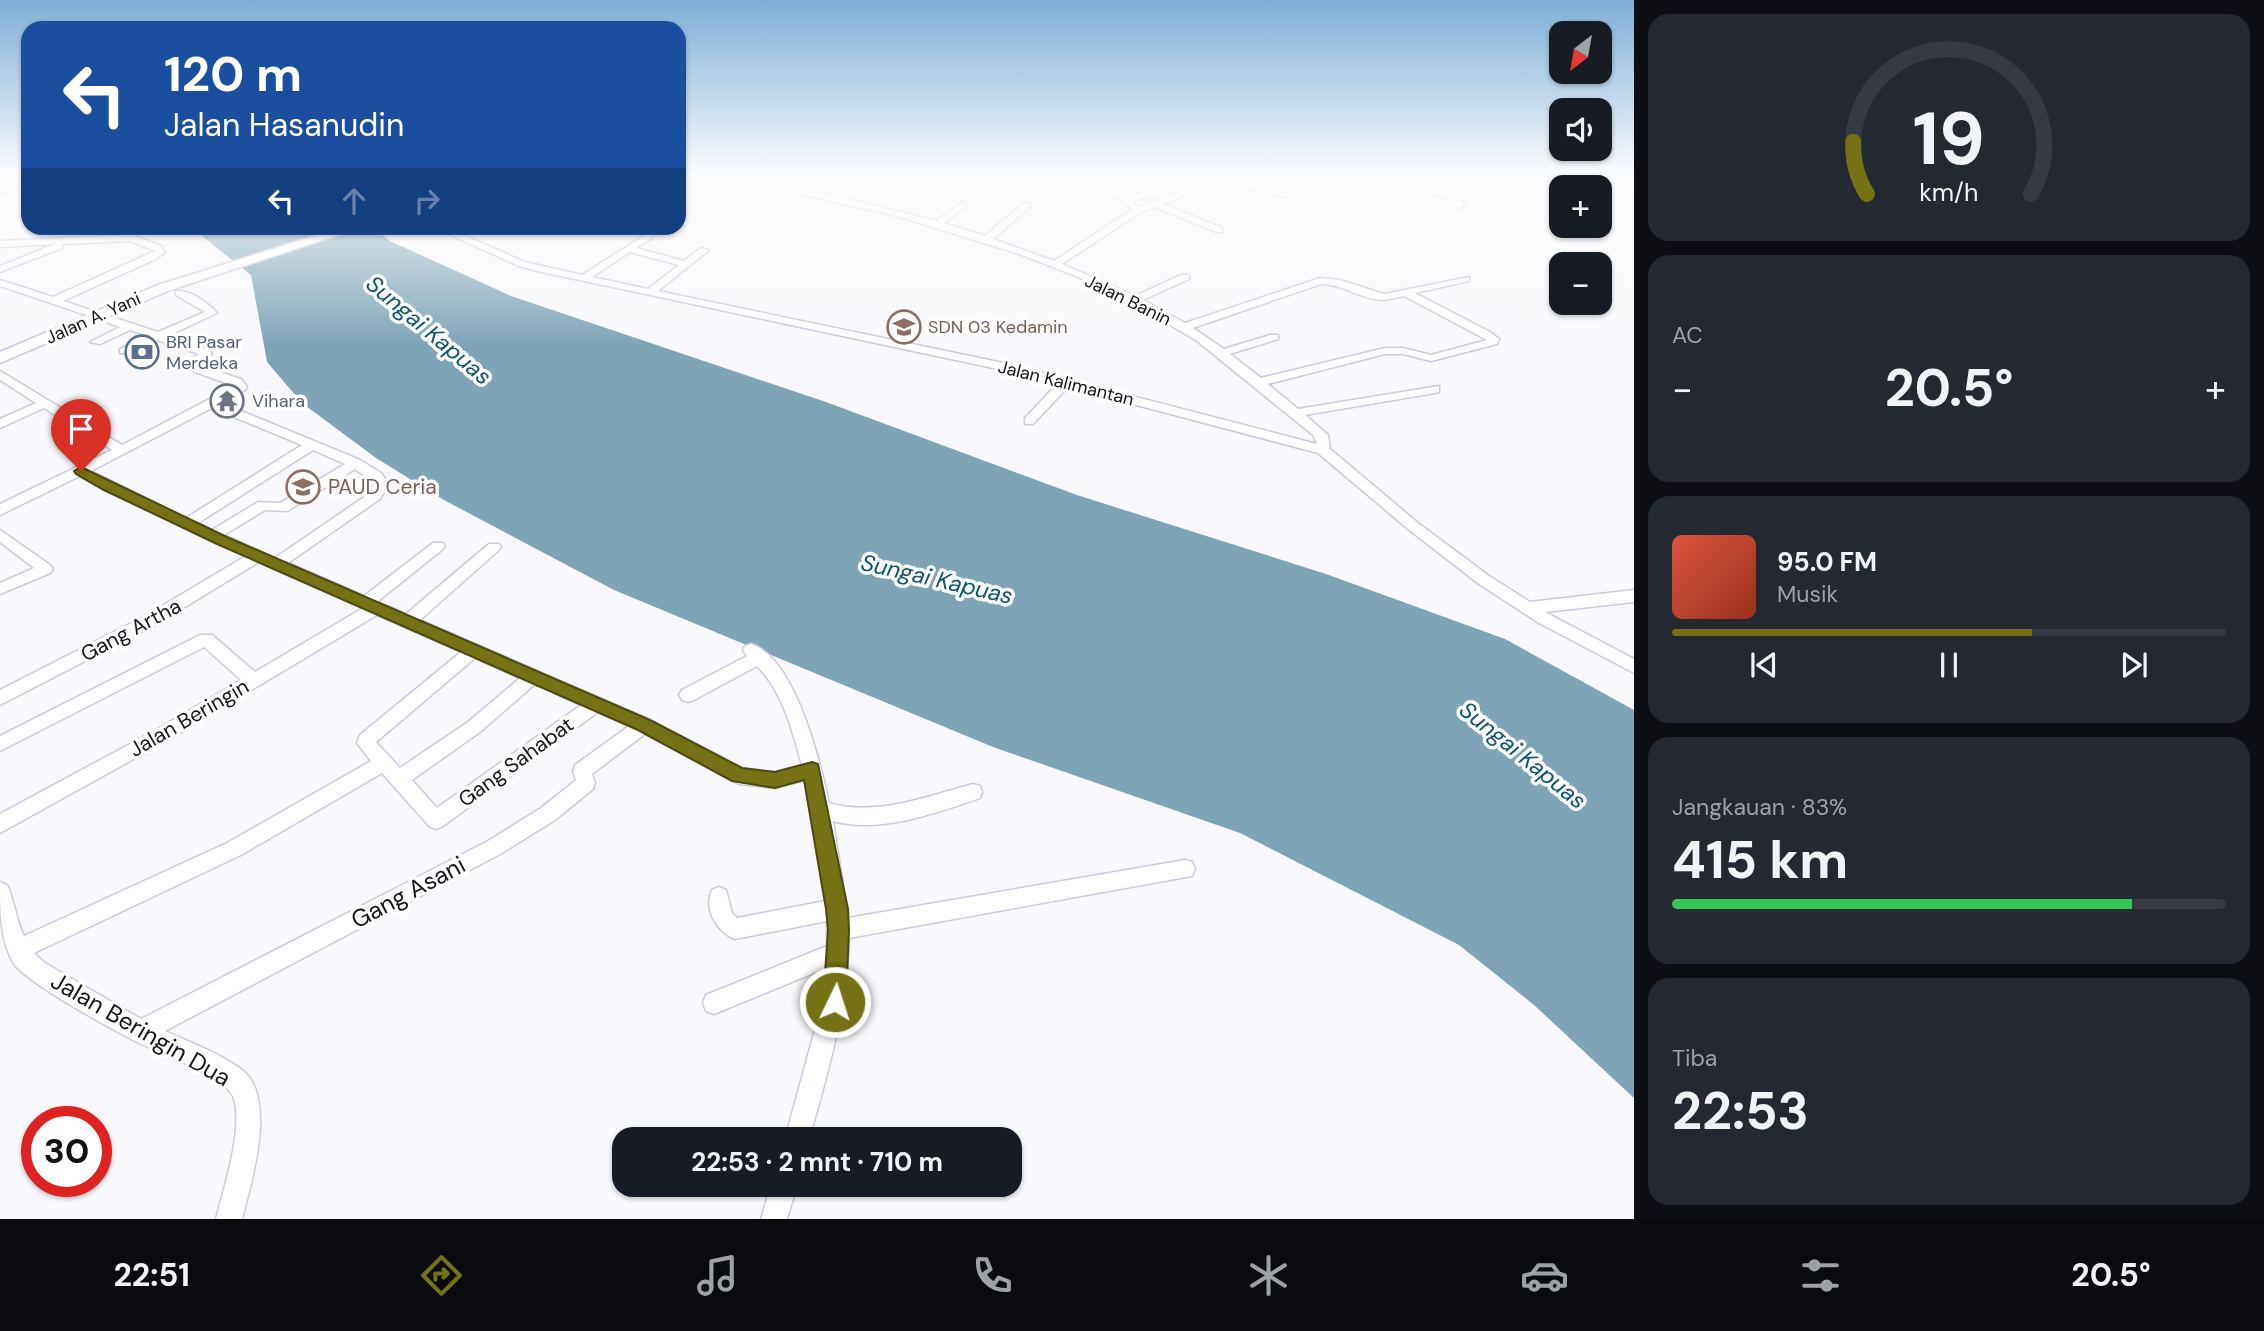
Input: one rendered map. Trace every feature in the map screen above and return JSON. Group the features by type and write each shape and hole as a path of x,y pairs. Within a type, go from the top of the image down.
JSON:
{"highway":[{"path":"184,286 332,235"},
{"name":"Jalan A. Yani","path":"0,358 138,298 184,286"}],"street":[{"name":"Jalan Banin","path":"958,233 1054,265 1184,327 1323,438 1323,450"},
{"path":"985,241 994,233"},
{"path":"1054,265 1104,233"},
{"name":"Jalan Kalimantan","path":"456,235 522,264 582,279 908,345 1066,382 1323,450 1413,526 1484,580 1527,608 1634,667"},
{"path":"582,279 650,235"},
{"path":"0,244 132,239 147,242 160,252 54,301"},
{"path":"0,269 71,241"},
{"path":"629,248 686,264"},
{"path":"649,293 704,250"},
{"path":"1133,301 1185,277"},
{"path":"1184,327 1320,281 1331,280 1377,296 1407,293 1465,279"},
{"path":"0,283 206,354 189,364 190,368 241,385 237,391 214,404 0,510"},
{"path":"124,351 212,313 184,286"},
{"path":"1256,383 1385,351 1403,351 1431,358 1493,342 1486,334 1407,293"},
{"path":"96,342 130,326"},
{"path":"1219,354 1274,337"},
{"path":"0,375 122,450"},
{"path":"1029,421 1066,382"},
{"path":"1294,413 1435,390"},
{"path":"0,424 45,403"},
{"path":"214,404 355,463 376,476 382,484 382,489 375,496 278,563"},
{"path":"188,523 313,444"},
{"path":"212,536 263,505 282,508 355,463"},
{"path":"81,471 212,536 644,725 739,776 775,780 812,770"},
{"path":"0,535 45,569 0,589"},
{"name":"Jalan Beringin","path":"0,824 254,681 370,606 438,546"},
{"path":"407,622 494,547"},
{"name":"Gang Artha","path":"0,698 163,614 259,555"},
{"path":"1527,608 1634,596"},
{"path":"0,744 206,639 254,681"},
{"path":"474,650 366,740 398,780 474,727 532,677"},
{"path":"688,695 756,653 779,678 794,709 812,770 838,930 835,1002 800,1127"},
{"name":"Gang Sahabat","path":"398,780 436,820 596,704"},
{"name":"Gang Asani","path":"141,1032 522,831 586,783 582,771 644,725"},
{"path":"18,950 234,849 383,764"},
{"path":"820,809 831,813 869,814 972,792"},
{"path":"719,897 722,916 727,925 735,929 838,930 1185,869"},
{"name":"Jalan Beringin Dua","path":"0,892 6,920 20,956 37,971 141,1032 212,1065 236,1080 246,1096 245,1159 229,1219"},
{"path":"714,1003 838,930"},
{"path":"774,1219 780,1197"}],"water":[{"name":"Sungai Kapuas","path":"201,235 383,235 390,241 511,296 826,402 1077,495 1326,574 1505,639 1634,710 1634,1098 1534,1005 1459,945 1240,833 993,747 614,590 444,500 376,458 302,403 267,362 251,275"}],"place":[{"name":"SDN 03 Kedamin","path":"904,327"},
{"name":"BRI Pasar Merdeka","path":"142,352"},
{"name":"Vihara","path":"227,401"},
{"name":"PAUD Ceria","path":"303,487"}],"route":[{"path":"81,471 222,540 644,725 739,776 775,780 812,770 837,909 839,930 835,1002"}]}
